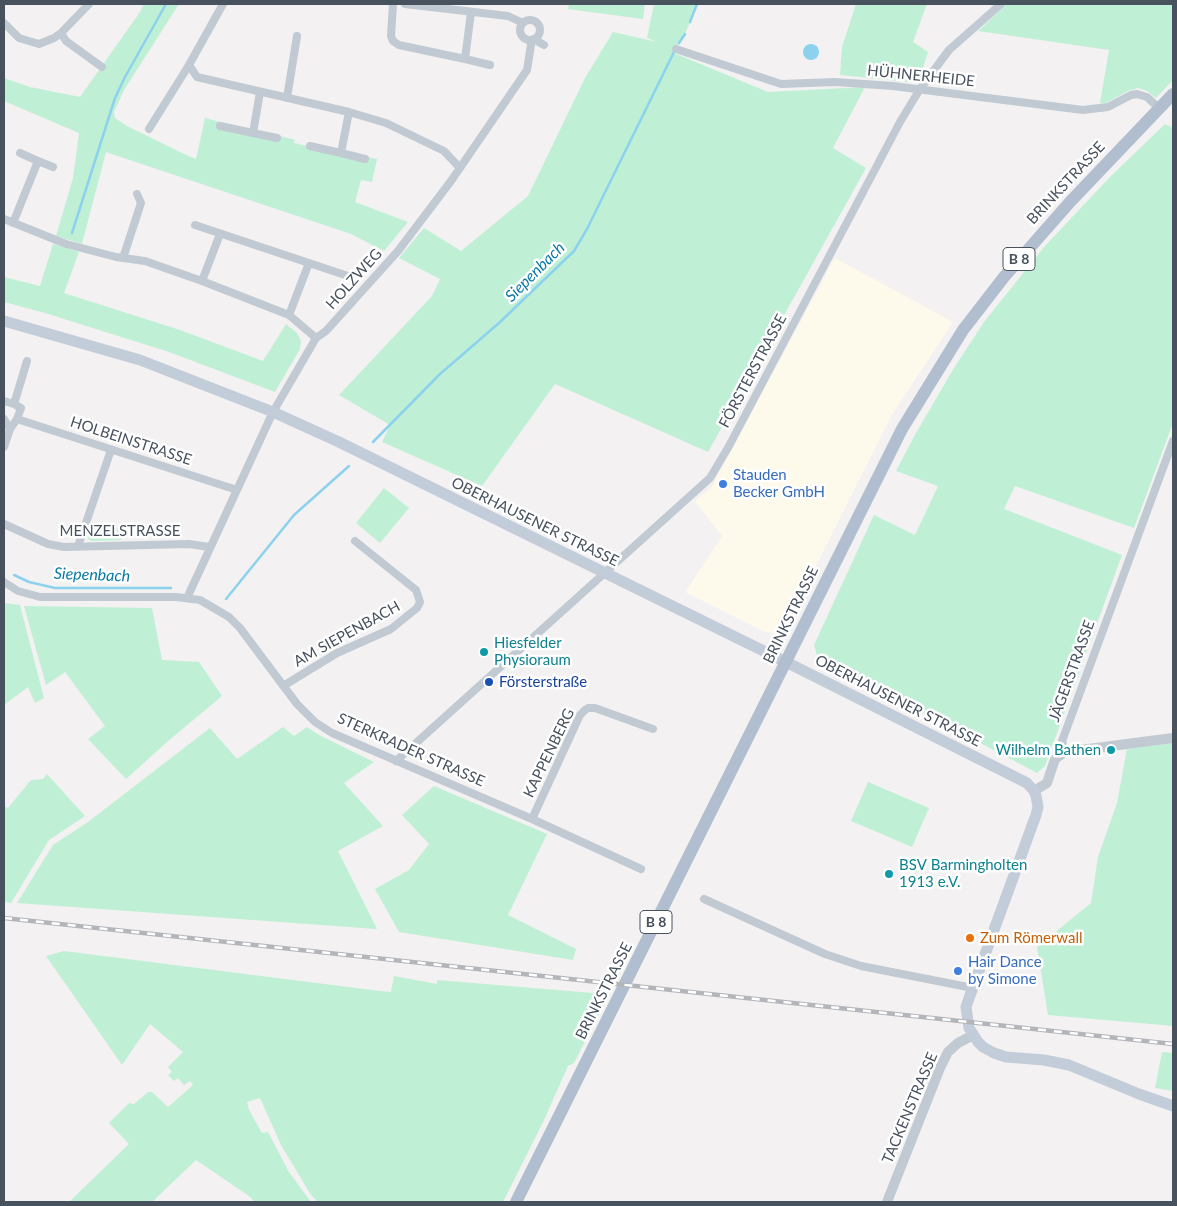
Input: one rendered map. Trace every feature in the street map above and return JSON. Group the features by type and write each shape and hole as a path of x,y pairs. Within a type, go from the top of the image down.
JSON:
{"main road":[{"name":"BRINKSTRASSE","path":"516,1202 902,429 963,330 1004,278 1036,239 1173,94"},
{"name":"OBERHAUSENER STRASSE","path":"4,321 140,360 273,412 339,442 1019,778 1034,791"},
{"path":"1034,791 1037,800 1036,815 966,1007 968,1022 973,1035 984,1047 994,1053 1006,1057 1044,1060 1069,1065 1173,1106"}],"street":[{"path":"4,23 19,38 39,44 61,34 89,4"},
{"path":"149,129 189,65 223,4"},
{"path":"393,4 391,36 398,45 490,65"},
{"path":"405,4 508,16 523,23"},
{"name":"FÖRSTERSTRASSE","path":"396,760 710,478 729,446 900,122 920,89 949,50 1001,4"},
{"path":"465,60 471,12"},
{"path":"532,39 539,34 539,26 530,20 521,26 521,34 526,39 532,39 544,45"},
{"path":"61,34 66,41 102,67"},
{"path":"287,98 297,36"},
{"name":"HOLZWEG","path":"187,598 273,412 316,338 326,331 398,251 460,168 527,70 533,56 532,39"},
{"name":"HÜHNERHEIDE","path":"676,49 780,84 866,84 1083,110 1108,108 1131,95 1137,94 1146,97 1160,109"},
{"path":"189,65 197,77 349,112 386,123 444,151 460,168"},
{"path":"253,133 260,92"},
{"path":"341,153 349,112"},
{"path":"220,126 277,138"},
{"path":"310,146 365,159"},
{"path":"20,153 53,167"},
{"path":"13,223 38,161"},
{"path":"123,258 141,203 137,194"},
{"path":"4,219 66,244 123,258 145,261 202,281 289,315 316,338"},
{"path":"194,225 348,276"},
{"path":"202,281 220,234"},
{"path":"289,315 308,263"},
{"path":"14,404 27,361"},
{"path":"4,401 21,408 17,419 10,429 4,447"},
{"path":"4,419 10,429"},
{"name":"HOLBEINSTRASSE","path":"17,419 237,490"},
{"name":"JÄGERSTRASSE","path":"1034,791 1047,783 1055,759 1064,752 1062,741 1173,441"},
{"path":"78,546 111,450"},
{"name":"MENZELSTRASSE","path":"4,524 48,544 64,547 189,544 210,547"},
{"name":"AM SIEPENBACH","path":"283,686 337,653 391,629 417,608 420,602 416,590 355,541"},
{"name":"STERKRADER STRASSE","path":"4,582 18,592 40,597 187,598 200,600 229,617 240,628 296,704 332,733 532,819 641,869"},
{"name":"KAPPENBERG","path":"532,819 584,710 595,708 653,729"},
{"path":"1064,752 1173,738"},
{"path":"704,899 825,954 860,966 973,988"},
{"name":"TACKENSTRASSE","path":"887,1202 948,1052 958,1043 973,1035"}],"shaded area":[{"name":"Stauden Becker GmbH","path":"835,258 953,322 892,415 790,617 776,633 765,632 685,592 722,536 695,501 711,488"}],"green space":[{"path":"144,4 179,4 124,90 114,112 115,118 127,126 196,159 205,118 220,122 219,129 280,136 295,140 294,143 377,159 372,182 361,180 355,202 408,222 384,251 351,234 106,152 82,244 56,236 73,178 79,133 4,101 4,78 30,87 80,97"},
{"path":"569,4 645,4 643,19 568,9"},
{"path":"654,4 697,4 685,34 674,53 768,92 865,87 833,148 866,168 708,452 555,384 482,486 382,442 390,425 339,395 432,296 440,279 399,258 424,228 461,251 528,196 585,78 613,32 657,42 647,38"},
{"path":"856,4 927,4 913,42 928,52 918,83 840,75 842,47"},
{"path":"1007,4 1173,4 1173,80 1156,98 1147,91 1138,88 1128,91 1106,103 1100,103 1109,50 978,31"},
{"path":"1165,124 1173,128 1173,423 1134,528 1015,486 1004,509 1122,555 1045,766 1037,773 822,659 817,655 814,645 874,515 915,535 938,486 896,471 954,368 984,322 1044,247 1111,176"},
{"path":"53,244 79,252 64,293 180,330 263,361 286,324 297,333 301,341 300,349 275,392 169,352 4,302 4,277 40,286"},
{"path":"384,488 409,508 380,543 356,523"},
{"path":"91,522 126,527 121,540 92,541 88,539 87,535"},
{"path":"4,603 20,605 44,698 35,703 28,687 4,705"},
{"path":"24,606 152,608 162,660 199,662 222,696 126,779 88,739 105,726 65,672 46,685"},
{"path":"283,727 294,736 307,727 319,735 374,762 344,783 383,826 338,851 377,929 17,903 53,845 88,822 210,728 237,759"},
{"path":"1173,743 1173,1026 1048,1015 1037,947 1091,903 1098,857 1117,803 1127,749"},
{"path":"47,774 85,816 49,840 11,903 4,902 4,806 8,808 31,780 43,779"},
{"path":"868,782 929,808 912,847 851,821"},
{"path":"434,786 547,834 508,915 576,949 573,960 399,932 375,889 409,870 429,844 402,815"},
{"path":"64,951 391,992 394,976 437,984 437,980 605,994 608,997 574,1063 568,1066 545,1118 503,1202 318,1202 311,1195 282,1147 260,1098 247,1102 249,1110 262,1133 268,1132 289,1172 311,1202 255,1202 196,1160 152,1202 69,1202 129,1144 109,1123 129,1103 134,1104 148,1092 152,1092 168,1107 193,1085 190,1081 184,1085 178,1078 174,1081 168,1075 172,1072 168,1067 183,1052 150,1024 122,1065 46,956"},
{"path":"1162,1052 1173,1053 1173,1091 1155,1088"}],"water":[{"path":"808,44 814,44 819,49 817,58 808,60 803,55 803,49"}],"waterway":[{"path":"72,233 115,98 166,4"},
{"name":"Siepenbach","path":"690,22 697,4"},
{"path":"679,43 685,34"},
{"name":"Siepenbach","path":"373,442 440,374 499,323 574,251 587,229 674,52"},
{"name":"Siepenbach","path":"226,599 294,515 349,466"},
{"name":"Siepenbach","path":"14,575 29,582 55,588 171,588"}],"railway":[{"path":"4,918 1173,1044"}],"place":[{"name":"Stauden Becker GmbH","path":"723,484"},
{"name":"Hiesfelder Physioraum","path":"484,652"},
{"name":"Försterstraße","path":"489,682"},
{"name":"Wilhelm Bathen","path":"1111,750"},
{"name":"BSV Barmingholten 1913 e.V.","path":"889,874"},
{"name":"Zum Römerwall","path":"970,938"},
{"name":"Hair Dance by Simone","path":"958,971"}]}
